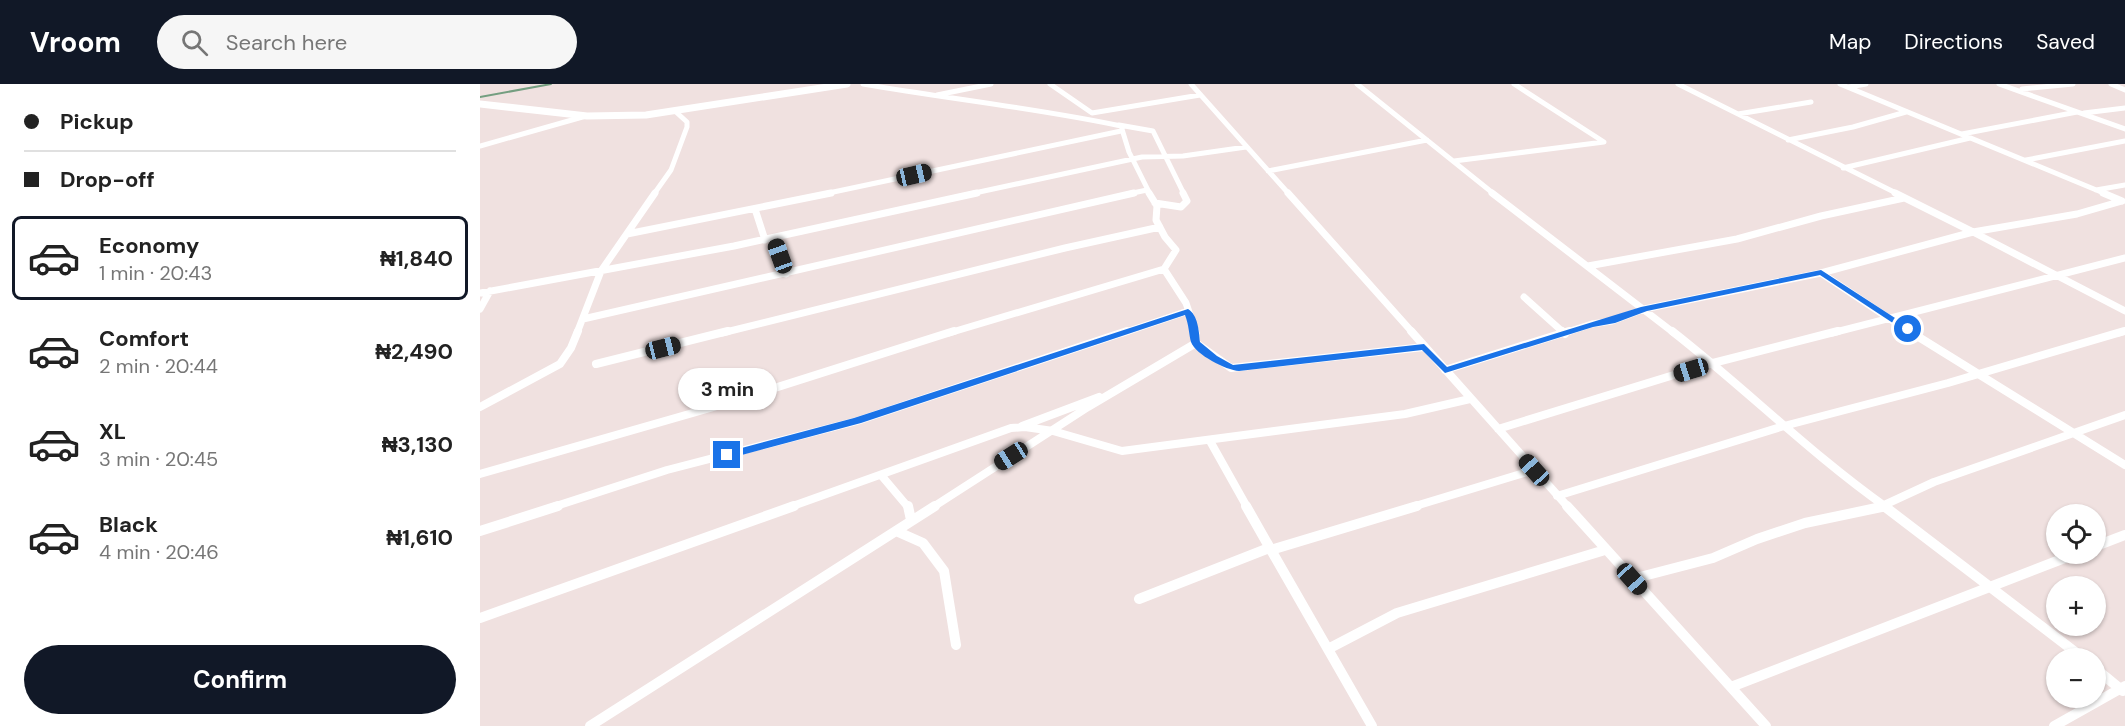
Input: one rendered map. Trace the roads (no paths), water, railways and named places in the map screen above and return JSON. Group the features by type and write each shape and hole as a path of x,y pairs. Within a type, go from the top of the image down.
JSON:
{"street":[{"path":"480,104 587,116 631,116 676,112 847,84"},
{"path":"863,84 931,96 1061,113 1120,128 1153,131 1187,204 1181,207 1155,203"},
{"path":"931,96 991,84"},
{"path":"1050,84 1092,113 1200,95"},
{"path":"1191,84 1605,550 1766,726"},
{"path":"1357,84 1713,363 1851,483 1990,585 2070,648"},
{"path":"1454,161 1604,142 1514,84"},
{"path":"1678,84 1973,232 2125,312"},
{"path":"1840,84 2123,202"},
{"path":"1847,87 1866,84"},
{"path":"1999,84 2125,129"},
{"path":"2016,90 2073,84"},
{"path":"2111,84 2124,89"},
{"path":"1737,114 1811,102"},
{"path":"1962,134 2080,112 2125,108"},
{"path":"480,406 560,364 572,348 601,271 671,170 686,135 687,122 676,112"},
{"path":"1788,140 1853,127 1907,112"},
{"path":"480,146 587,116"},
{"path":"627,234 755,209 1120,128"},
{"path":"480,474 724,404 881,353 1164,269 1176,250 1156,220 1157,206 1147,190 1120,128"},
{"path":"1843,168 1971,138"},
{"path":"1268,171 1427,140"},
{"path":"2026,160 2125,141"},
{"path":"480,292 649,264 1133,160 1246,147"},
{"path":"2096,190 2125,185"},
{"path":"582,320 1147,190"},
{"path":"1588,266 1737,239 1821,216 1904,198"},
{"path":"1445,370 1644,309 1821,273 1973,232 2077,214 2123,202"},
{"path":"755,209 765,240"},
{"path":"596,364 1065,248 1160,228"},
{"path":"773,238 786,274"},
{"path":"1498,429 1713,363 2125,258"},
{"path":"1164,269 1179,288 1195,329 1196,343 1231,368 1424,347"},
{"path":"1821,273 1976,374 2125,465"},
{"path":"480,309 490,291"},
{"path":"1524,297 1565,334"},
{"path":"480,531 667,470 857,421 1188,311"},
{"path":"1557,496 1784,426 1948,383 2125,331"},
{"path":"590,726 1052,430 1196,343"},
{"path":"1019,427 1081,402 1109,395"},
{"path":"480,618 1011,428 1052,430 1102,448 1122,451 1405,414 1470,399"},
{"path":"1632,579 1713,558 1756,539 1805,523 1885,506 1934,482 2125,415"},
{"path":"1210,441 1372,726"},
{"path":"1139,599 1270,549 1534,470"},
{"path":"881,475 908,505 911,520"},
{"path":"896,531 923,543 944,571 956,645"},
{"path":"2106,542 2125,535"},
{"path":"1328,649 1397,614 1605,550"},
{"path":"1731,687 2048,564"},
{"path":"2054,726 2124,689 2106,676"}],"waterway":[{"path":"480,97 551,84"}]}
